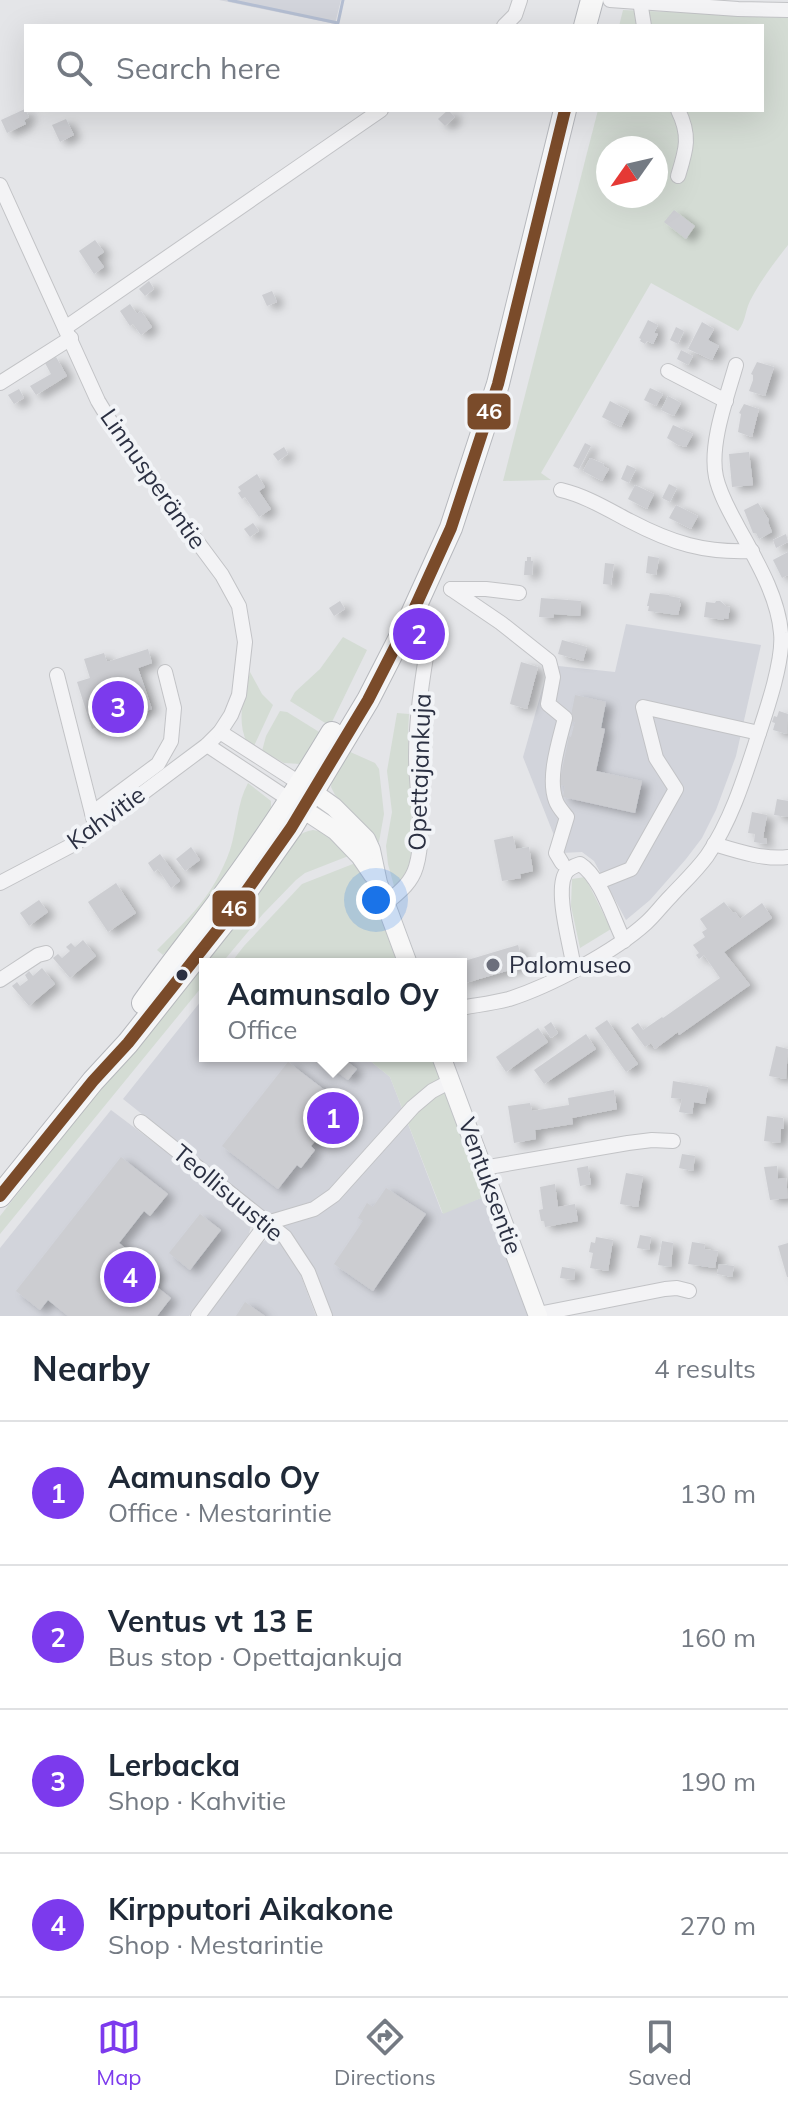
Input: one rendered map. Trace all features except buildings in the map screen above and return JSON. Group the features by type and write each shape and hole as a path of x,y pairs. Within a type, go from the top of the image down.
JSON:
{"highway":[{"path":"586,24 592,0"},
{"path":"0,1196 93,1081 128,1043 231,913 302,796 368,700 425,588 451,528 498,384 565,112"}],"main road":[{"path":"302,796 352,846 378,883 406,958"},
{"name":"Ventuksentie","path":"443,1062 538,1315"}],"street":[{"path":"506,24 515,15 520,0"},
{"path":"610,0 788,10"},
{"path":"640,1 644,24"},
{"path":"0,383 378,112"},
{"path":"678,176 687,131 679,112"},
{"name":"Linnusperäntie","path":"0,185 98,401 121,439 222,575 239,606 245,642 239,695 231,715 207,745"},
{"path":"467,1007 509,999 574,969 624,941 693,874 714,844 741,788 778,664 782,638 780,619 770,590 729,510 716,477 716,447 736,365"},
{"path":"668,371 726,401"},
{"path":"561,490 580,495 683,545 715,551 752,551"},
{"path":"519,593 451,589 549,661 553,677 548,704 565,718 553,783 556,803 567,817 556,853 562,863"},
{"name":"Opettajankuja","path":"385,904 412,878 420,848 417,729 431,629"},
{"path":"92,813 164,767 171,741 174,708 165,672"},
{"path":"57,675 96,829"},
{"path":"601,881 631,869 676,789 656,758 643,707 759,733"},
{"path":"220,732 302,796"},
{"path":"207,745 302,796"},
{"name":"Kahvitie","path":"0,883 76,843 96,829 164,767 207,745"},
{"path":"714,844 772,857 788,857"},
{"path":"574,969 563,913 562,886 565,874 571,867 580,864 589,869 624,941"},
{"path":"0,980 46,953"},
{"path":"198,1316 267,1223 314,1209 334,1195 413,1107 432,1091 451,1081"},
{"name":"Teollisuustie","path":"141,1122 285,1237 308,1272 325,1316"},
{"path":"483,1166 628,1143 673,1141"},
{"path":"538,1315 665,1289 689,1291"}],"shaded area":[{"path":"219,0 341,0 335,24"},
{"path":"623,10 788,17 788,245 754,293 738,331 651,283 541,473 551,480 503,481 597,112 764,112 764,24 620,24"},
{"path":"626,624 761,645 736,756 716,810 702,838 686,859 650,900 626,920 594,861 582,852 561,853 523,757 549,665 615,672"},
{"path":"343,637 367,650 330,726 290,701 295,692 320,669"},
{"path":"250,672 262,694 273,705 254,746 247,743 242,725 242,708"},
{"path":"280,711 287,712 324,735 300,764 284,763 262,751 266,736"},
{"path":"397,713 409,714 412,827 410,871 405,881 394,886 386,846 392,812 387,771"},
{"path":"348,751 375,763 379,769 384,814 379,842 373,845 357,817 331,787 332,779"},
{"path":"248,783 271,801 271,816 215,899 163,955 157,950 200,904 224,866"},
{"path":"313,830 324,832 351,855 305,873 296,880 226,958 203,958 284,850 304,833"},
{"path":"358,862 397,958 235,958 302,884"},
{"path":"585,877 611,929 580,948 571,906 572,879"},
{"path":"199,963 199,990 0,1234 0,1216"},
{"path":"199,1004 199,1062 371,1062 390,1077 442,1213 486,1196 532,1316 331,1316 265,1212 123,1099"},
{"path":"371,1062 435,1062 486,1196 443,1214 390,1077"},
{"path":"111,1110 240,1207 251,1225 249,1234 189,1316 0,1316 0,1248"},
{"path":"267,1239 276,1239 286,1248 298,1268 316,1316 206,1316 258,1246"}],"waterway":[{"path":"229,0 338,23 343,0"}],"transit line":[{"name":"46","path":"0,1196 93,1081 128,1043 231,913 291,828 368,700 451,528 498,384 565,112"}],"place":[{"name":"Ventus vt 13 E","path":"419,634"},
{"name":"Lerbacka","path":"118,707"},
{"name":"Palomuseo","path":"493,965"},
{"name":"Aamunsalo Oy","path":"333,1118"},
{"name":"Kirpputori Aikakone","path":"130,1277"}]}
